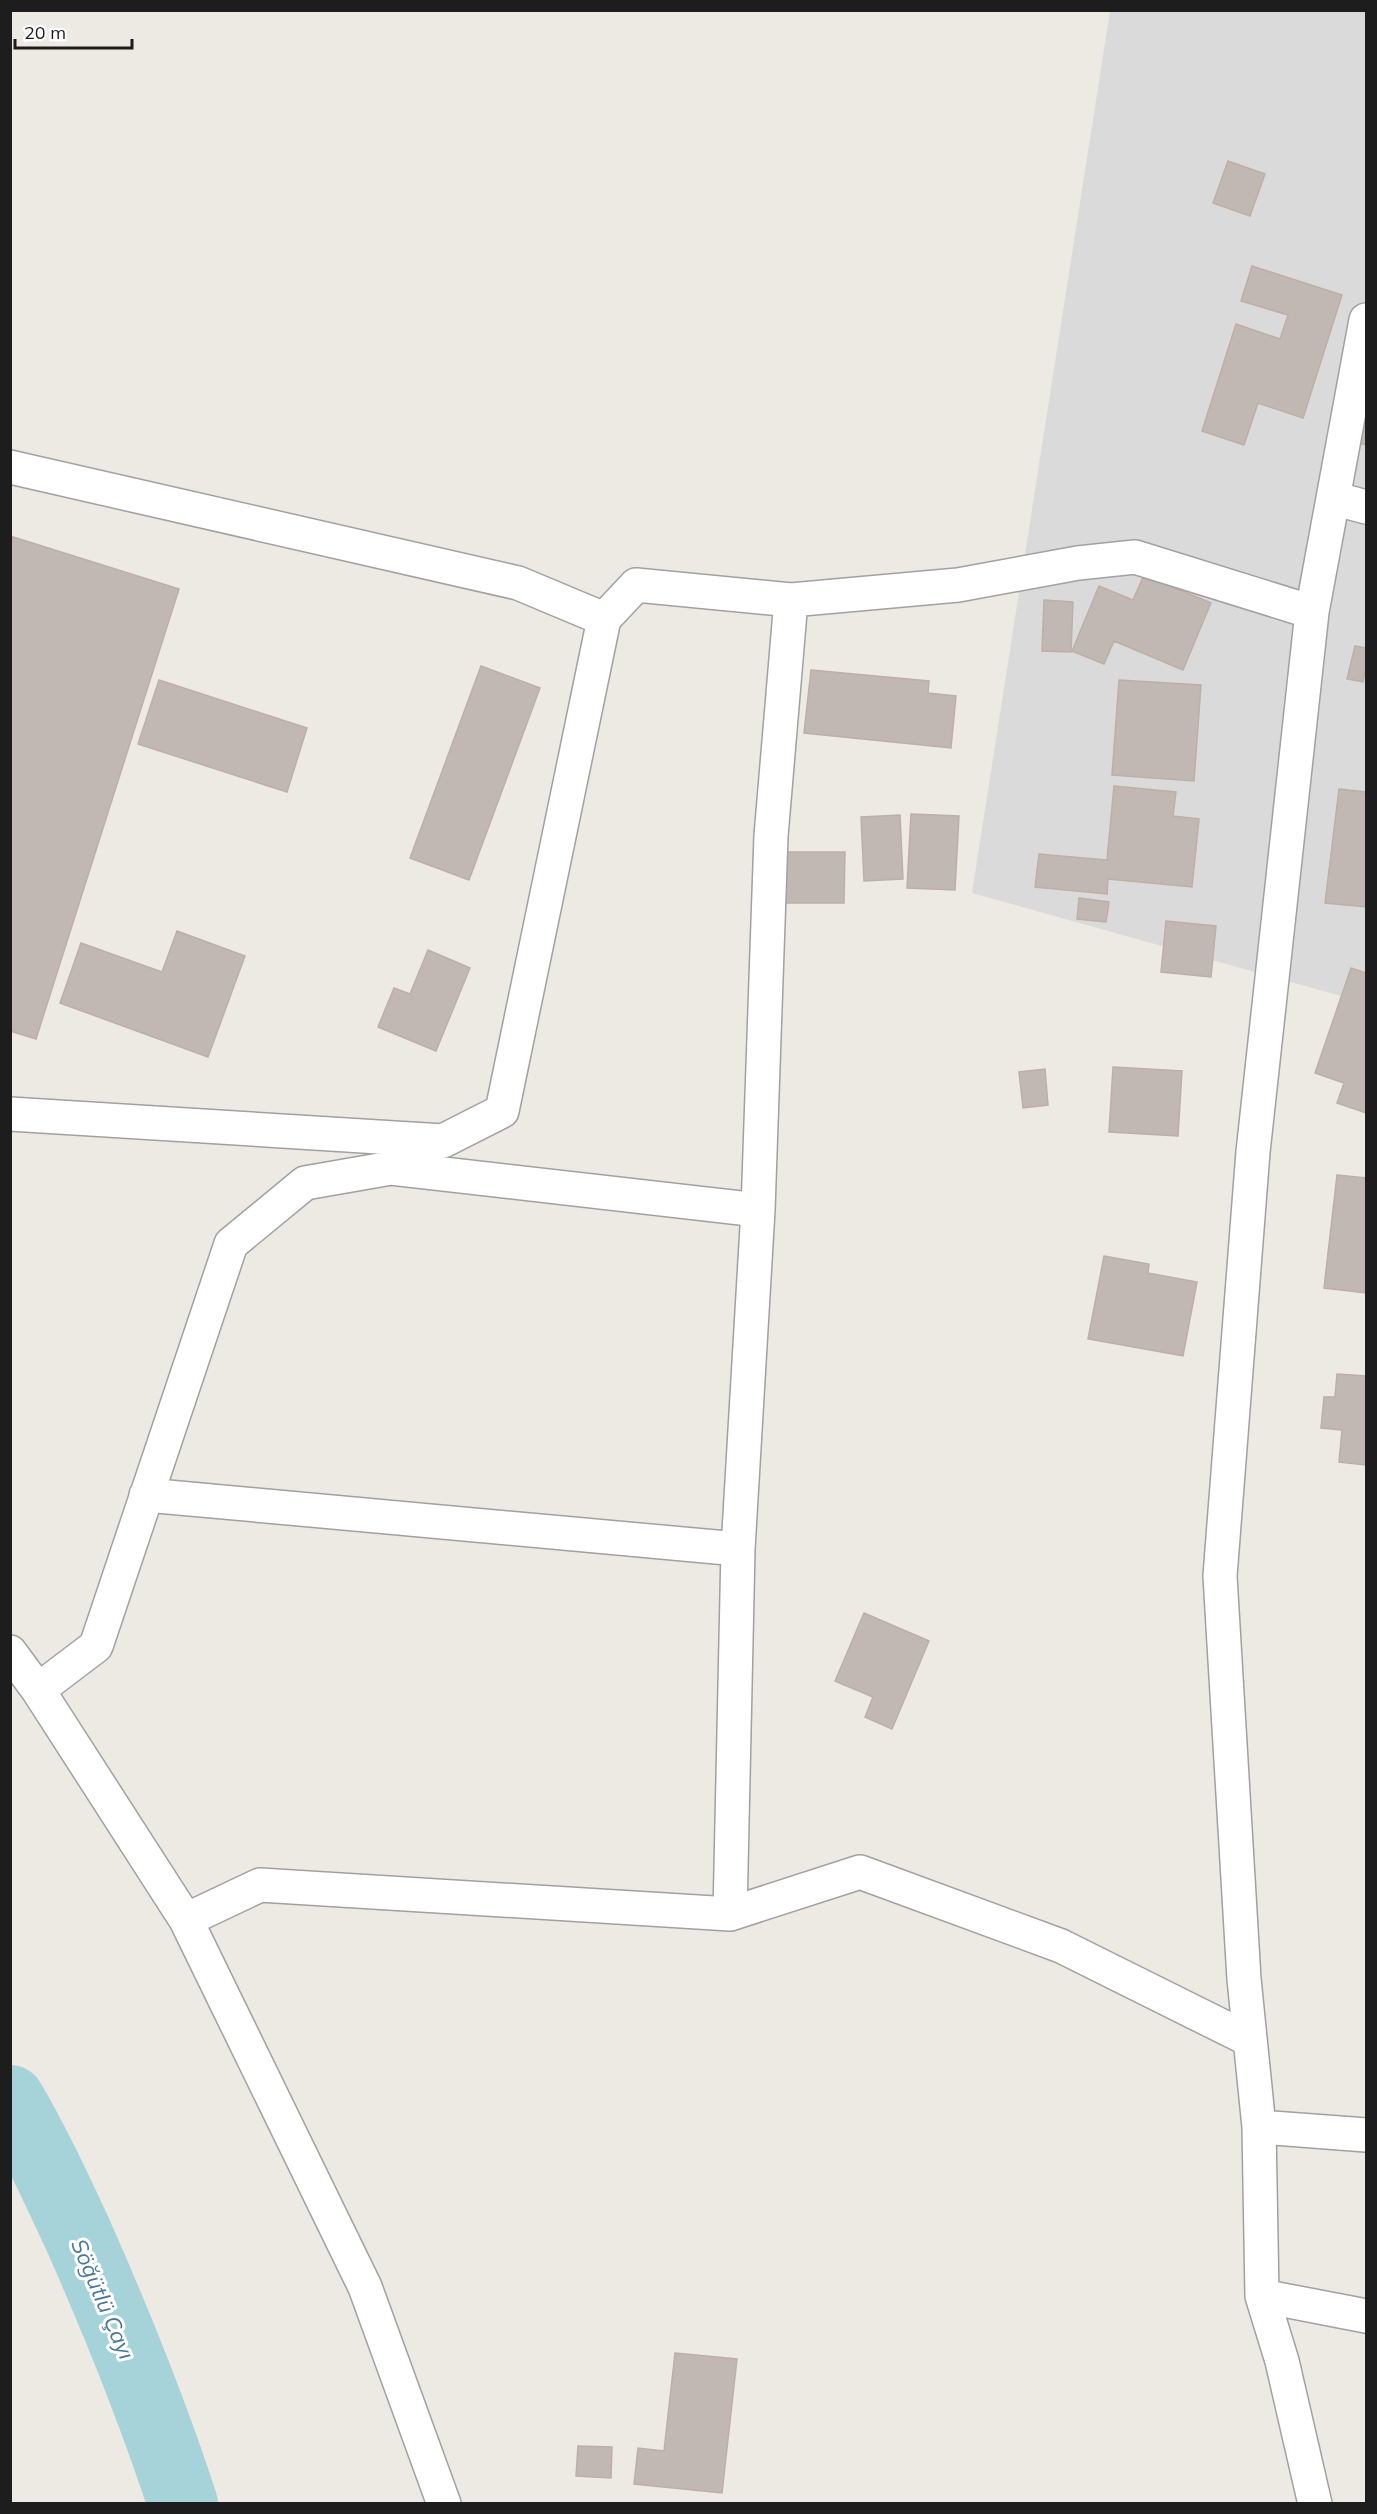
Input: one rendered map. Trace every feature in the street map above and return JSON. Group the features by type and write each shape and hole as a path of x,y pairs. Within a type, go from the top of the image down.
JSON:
{"street":[{"path":"1315,2504 1282,2361 1262,2296 1259,2127 1244,1979 1220,1576 1253,1152 1312,612 1366,320"},
{"path":"10,467 518,583 604,619"},
{"path":"1333,498 1366,507"},
{"path":"10,1114 443,1141 502,1111 604,619 636,585 792,600 958,585 1078,563 1136,557 1312,612"},
{"path":"730,1914 738,1549 758,1210 771,836 792,600"},
{"path":"38,1690 96,1646 231,1244 305,1183 391,1168 758,1210"},
{"path":"146,1495 738,1549"},
{"path":"10,1652 38,1690 186,1920 365,2287 444,2504"},
{"path":"186,1920 260,1885 730,1914 860,1872 1061,1946 1250,2040"},
{"path":"1259,2127 1366,2135"},
{"path":"1262,2296 1366,2316"}],"shaded area":[{"path":"1110,11 1366,11 1366,1003 972,893"}],"building":[{"path":"1228,161 1265,174 1250,216 1213,203"},
{"path":"1252,266 1342,295 1303,418 1258,403 1244,445 1202,431 1236,324 1280,339 1288,315 1241,301"},
{"path":"1366,368 1366,445 1347,439"},
{"path":"10,536 179,589 36,1039 10,1031"},
{"path":"1144,575 1211,603 1183,670 1114,641 1104,664 1072,651 1099,586 1133,600"},
{"path":"1044,600 1073,602 1071,652 1042,651"},
{"path":"1355,646 1366,648 1363,682 1347,679"},
{"path":"481,666 540,688 469,880 410,858"},
{"path":"811,670 929,681 928,693 956,696 951,748 804,733"},
{"path":"159,680 307,728 287,792 138,744"},
{"path":"1119,680 1201,685 1194,781 1112,775"},
{"path":"1114,786 1176,792 1173,816 1199,819 1192,887 1108,879 1107,894 1035,887 1039,854 1107,860"},
{"path":"1339,789 1366,792 1366,907 1325,903"},
{"path":"911,814 959,816 955,890 907,888"},
{"path":"900,815 903,879 864,881 861,817"},
{"path":"785,852 845,852 844,903 784,903"},
{"path":"1079,898 1109,902 1106,922 1077,919"},
{"path":"1166,921 1216,926 1211,977 1161,972"},
{"path":"177,931 245,956 208,1057 60,1003 81,943 162,972"},
{"path":"428,950 470,968 436,1051 378,1027 394,988 410,994"},
{"path":"1351,968 1366,973 1366,1113 1337,1103 1344,1083 1315,1073"},
{"path":"1113,1067 1182,1071 1178,1136 1109,1132"},
{"path":"1045,1069 1048,1105 1023,1108 1019,1072"},
{"path":"1337,1175 1366,1178 1366,1293 1324,1288"},
{"path":"1104,1256 1149,1264 1148,1273 1197,1282 1183,1356 1088,1339"},
{"path":"1337,1374 1366,1376 1366,1465 1339,1462 1342,1430 1321,1428 1324,1397 1335,1397"},
{"path":"864,1613 929,1641 892,1729 865,1717 873,1697 835,1681"},
{"path":"675,2353 737,2359 722,2493 634,2484 638,2448 664,2451"},
{"path":"578,2446 612,2447 611,2478 576,2476"}],"waterway":[{"name":"Söğütlü Çayı","path":"10,2100 29,2133 78,2235 147,2402 183,2504"}]}
